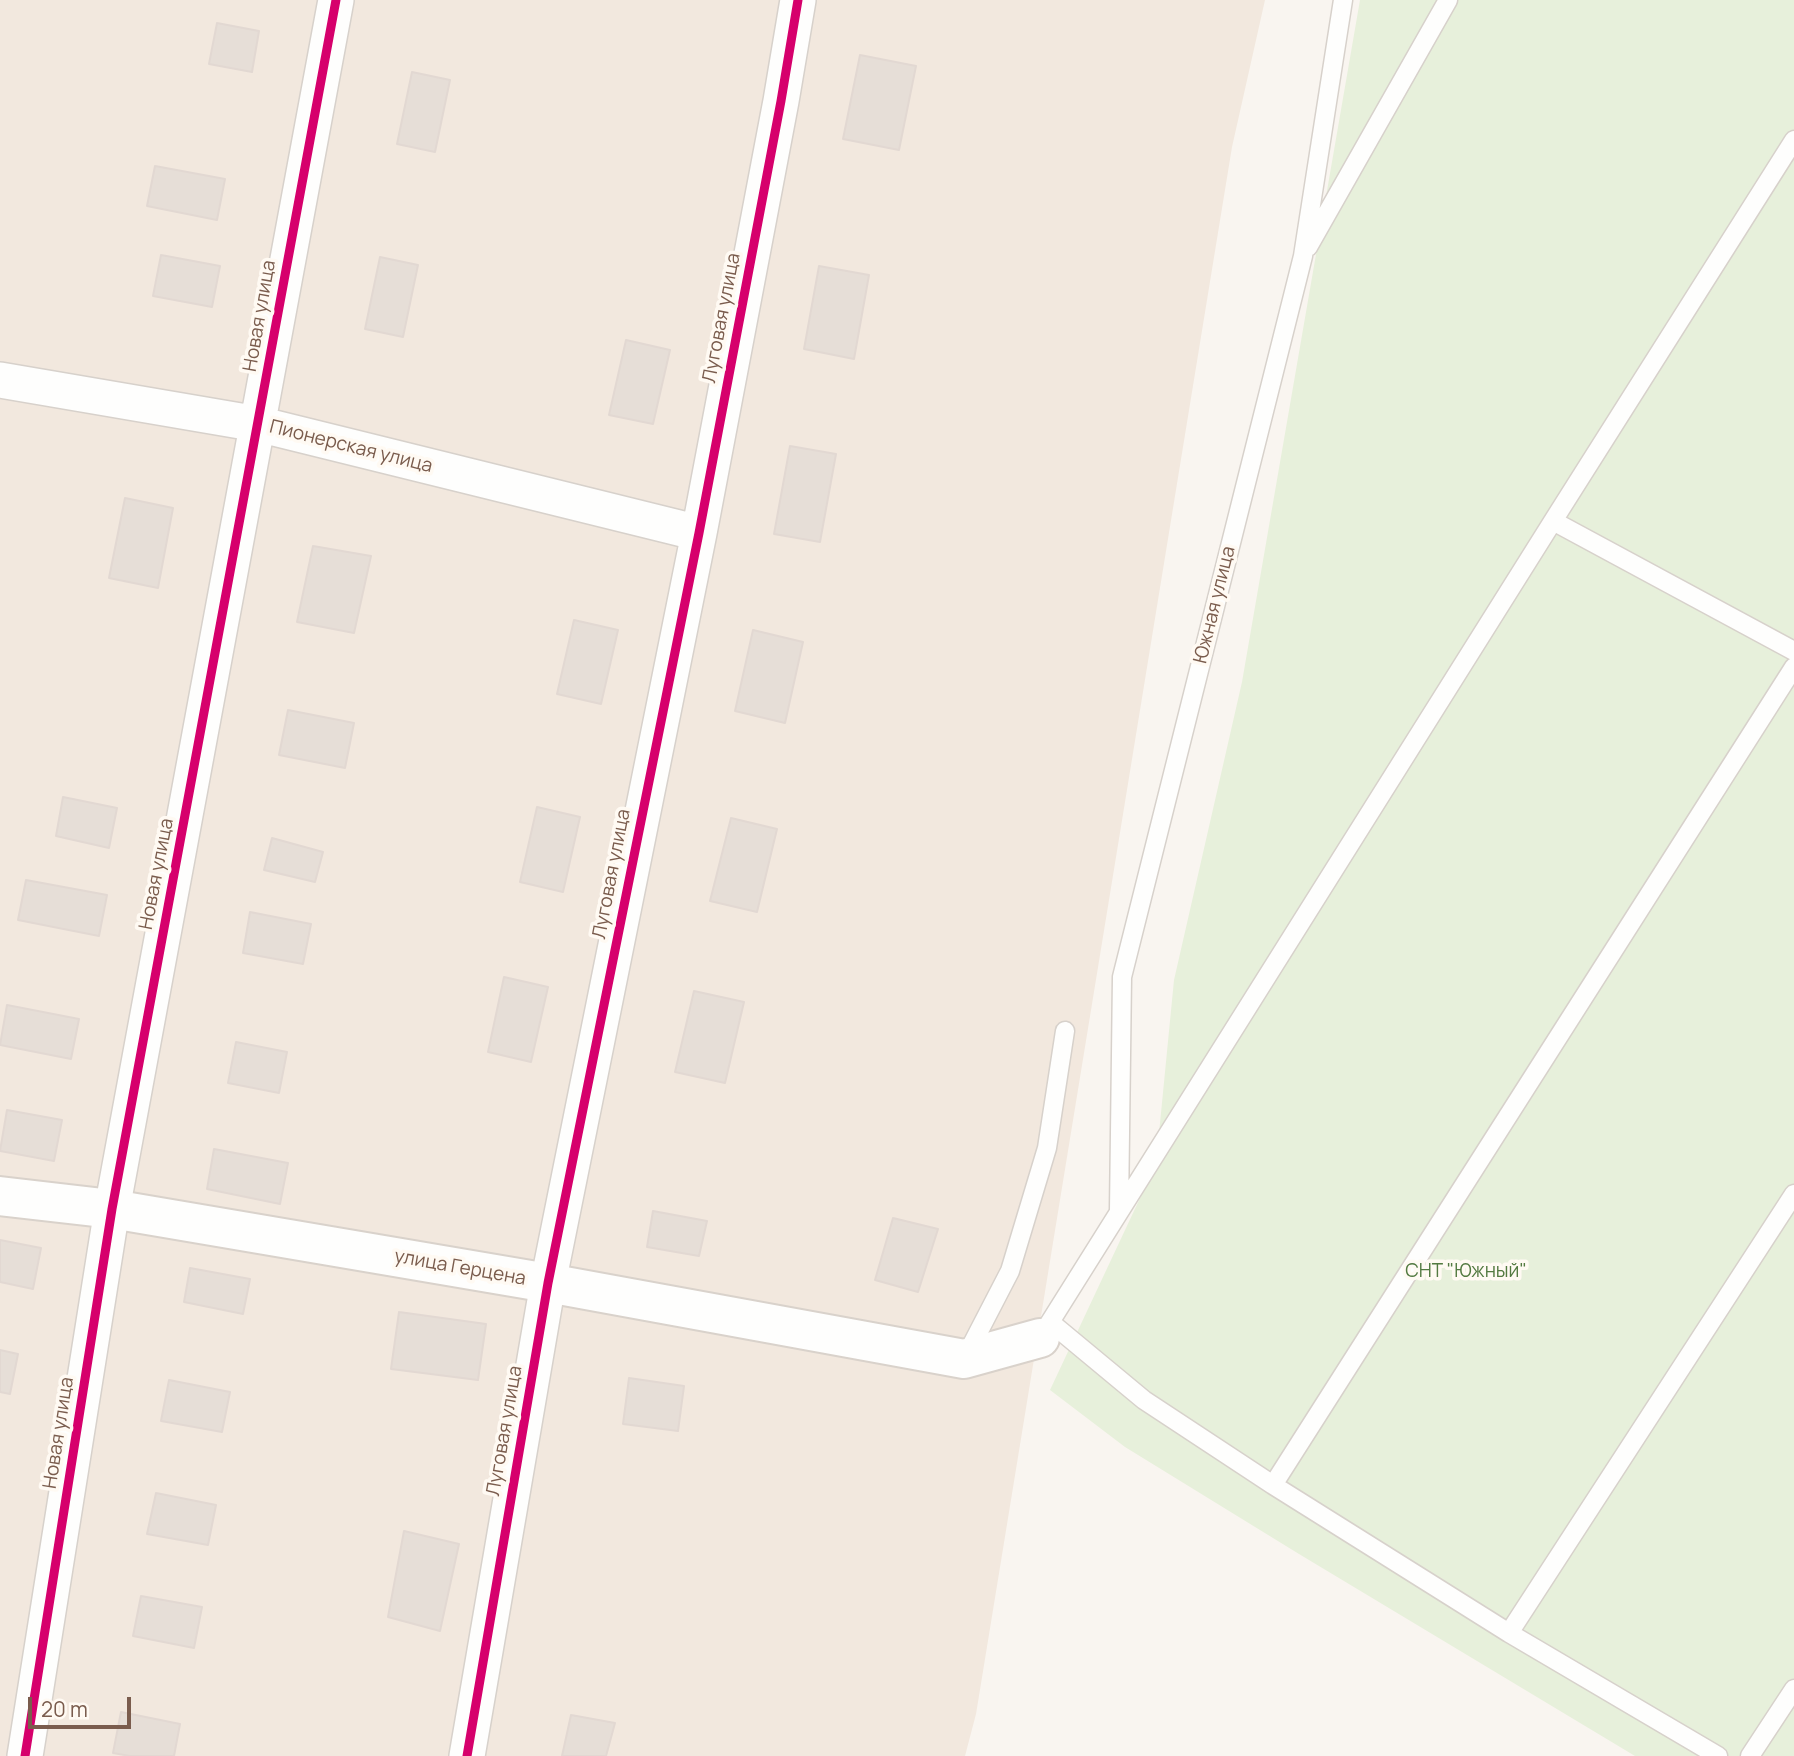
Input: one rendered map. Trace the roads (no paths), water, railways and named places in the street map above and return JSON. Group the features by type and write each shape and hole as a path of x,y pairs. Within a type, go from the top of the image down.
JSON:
{"street":[{"name":"Новая улица","path":"25,1756 112,1209 336,0"},
{"name":"Луговая улица","path":"467,1756 548,1283 699,533 798,0"},
{"name":"Пионерская улица","path":"0,380 258,424 699,533"},
{"name":"улица Герцена","path":"0,1196 112,1209 548,1283 964,1359 1045,1330"}],"lane":[{"name":"Южная улица","path":"1119,1212 1122,977 1303,256 1343,0"},
{"path":"1303,256 1448,0"},
{"path":"1718,1756 1509,1633 1273,1485 1144,1401 1045,1330 1794,140"},
{"path":"1553,521 1794,652"},
{"path":"1273,1485 1794,667"},
{"path":"964,1359 1010,1270 1047,1149 1065,1031"},
{"path":"1509,1633 1794,1194"},
{"path":"1750,1756 1794,1689"}],"park label":[{"name":"СНТ \"Южный\"","path":"1466,1272"}]}
